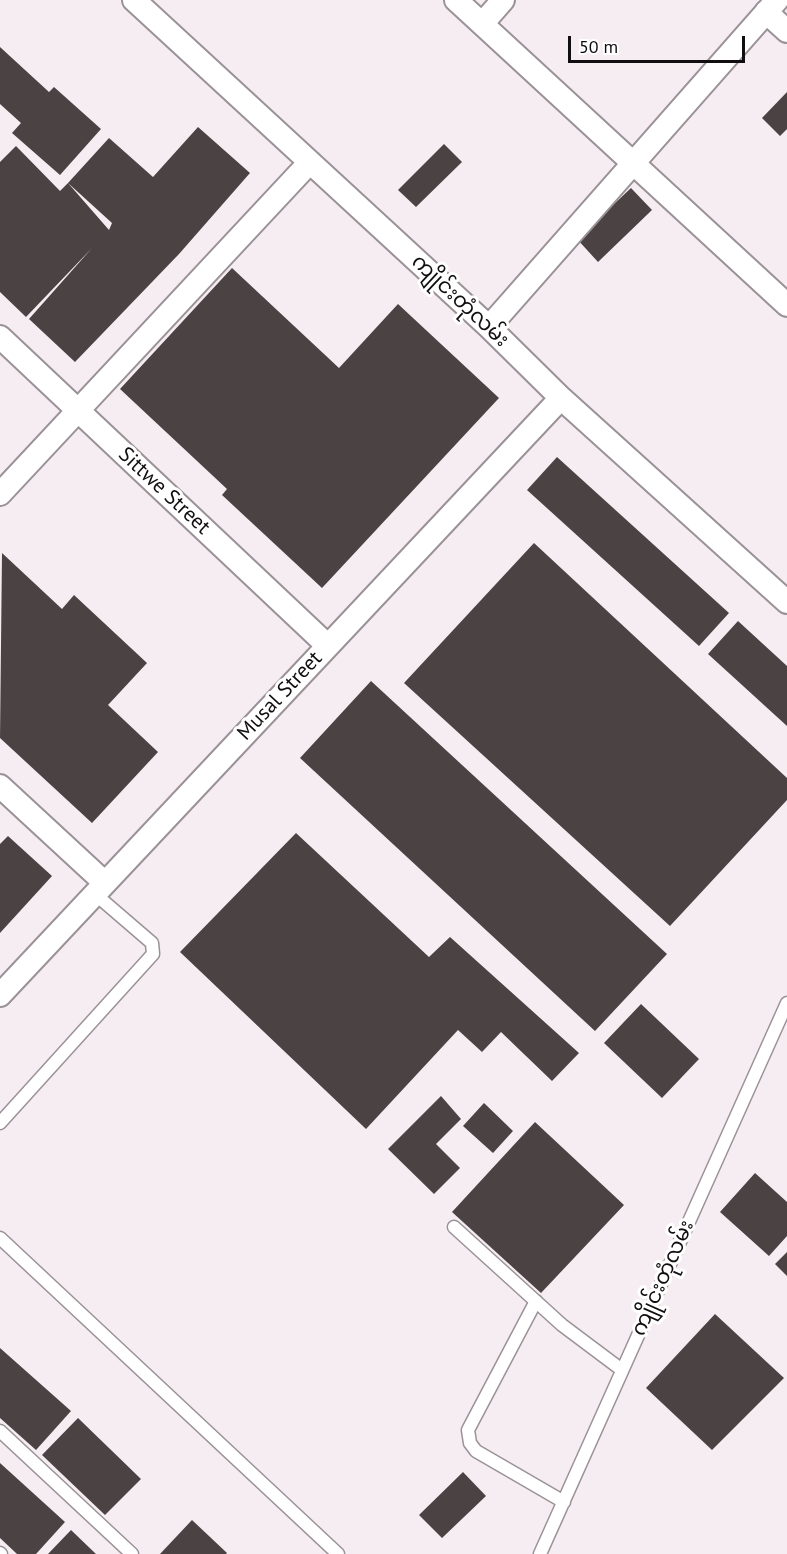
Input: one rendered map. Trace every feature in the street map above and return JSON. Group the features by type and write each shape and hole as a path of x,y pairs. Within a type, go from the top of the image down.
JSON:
{"street":[{"name":"ကျိုင်းတုံလမ်း","path":"134,0 489,327 561,398 787,602"},
{"path":"456,0 787,304"},
{"path":"482,24 503,0"},
{"path":"489,327 772,6 787,31"},
{"path":"0,494 310,162"},
{"name":"Sittwe Street","path":"0,337 328,646"},
{"name":"Musal Street","path":"0,995 561,398"},
{"path":"0,786 100,888"}],"lane":[{"path":"0,1124 153,954 153,943 100,888"},
{"name":"ကျိုင်းတုံလမ်း","path":"540,1554 787,1003"},
{"path":"454,1227 562,1325 622,1370"},
{"path":"0,1238 338,1554"},
{"path":"536,1301 468,1430 470,1443 476,1451 564,1502"},
{"path":"0,1431 132,1554"}],"building":[{"path":"0,47 49,92 54,87 101,129 60,175 12,133 21,123 0,104"},
{"path":"787,92 787,129 780,136 762,118"},
{"path":"198,127 250,173 179,254 75,362 29,319 92,248 26,317 0,292 0,162 16,146 60,191 109,138 153,177","holes":["68,183 112,223 109,230"]},
{"path":"444,144 462,162 416,207 398,190"},
{"path":"631,188 652,210 598,262 577,239"},
{"path":"232,268 339,368 398,304 499,398 322,588 222,495 227,489 120,389"},
{"path":"557,457 729,613 699,646 527,490"},
{"path":"534,543 787,778 787,800 670,926 404,683"},
{"path":"2,553 62,609 74,595 147,663 108,705 158,752 92,823 0,738"},
{"path":"738,621 787,666 787,726 708,654"},
{"path":"371,681 667,954 595,1031 300,758"},
{"path":"296,833 429,957 450,937 579,1053 552,1081 501,1032 482,1052 458,1030 366,1129 180,952"},
{"path":"8,836 52,876 0,933 0,844"},
{"path":"641,1004 699,1059 662,1098 604,1043"},
{"path":"441,1096 461,1119 436,1144 460,1168 434,1194 388,1149"},
{"path":"484,1103 513,1131 493,1153 463,1126"},
{"path":"535,1122 624,1205 541,1293 452,1212"},
{"path":"755,1173 787,1202 787,1236 769,1256 720,1212"},
{"path":"787,1252 787,1276 775,1264"},
{"path":"715,1314 784,1378 712,1450 646,1388"},
{"path":"0,1348 71,1411 36,1450 0,1418"},
{"path":"78,1418 141,1479 105,1515 42,1455"},
{"path":"0,1463 65,1522 36,1554 17,1554 0,1538"},
{"path":"463,1472 486,1496 442,1538 419,1515"},
{"path":"192,1520 227,1553 160,1554"},
{"path":"71,1530 96,1554 48,1554"}]}
